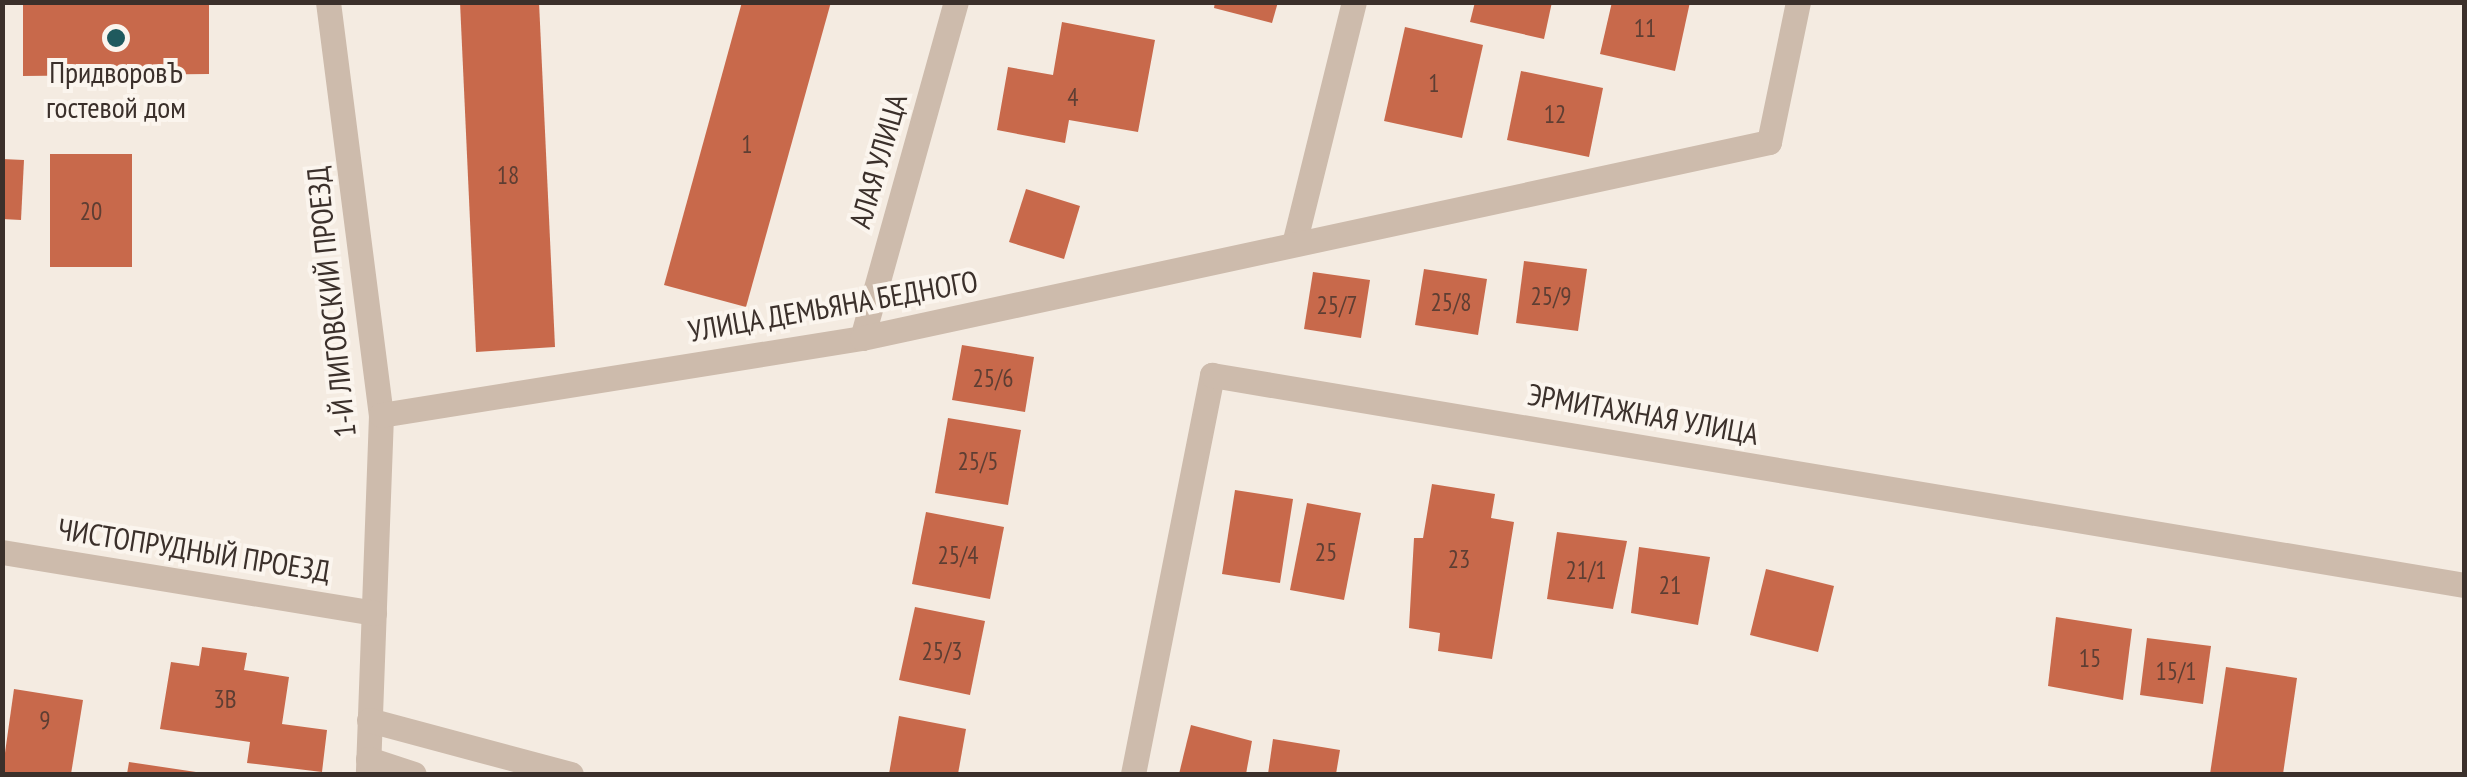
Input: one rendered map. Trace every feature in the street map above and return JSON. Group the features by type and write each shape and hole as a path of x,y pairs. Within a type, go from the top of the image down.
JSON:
{"street":[{"name":"1-Й ЛИГОВСКИЙ ПРОЕЗД","path":"328,2 381,415 368,767"},
{"name":"АЛАЯ УЛИЦА","path":"862,338 956,2"},
{"path":"1294,244 1354,2"},
{"name":"УЛИЦА ДЕМЬЯНА БЕДНОГО","path":"381,415 862,338 1769,142 1798,2"},
{"name":"ЭРМИТАЖНАЯ УЛИЦА","path":"1132,774 1212,375 2464,585"},
{"name":"ЧИСТОПРУДНЫЙ ПРОЕЗД","path":"2,552 374,613"},
{"path":"369,720 571,774"},
{"path":"368,767 414,774"}],"building":[{"name":"ПридворовЪ гостевой дом","path":"23,2 209,2 209,74 23,76"},
{"path":"460,2 539,2 555,347 476,352"},
{"path":"742,2 831,2 746,307 664,285"},
{"path":"1215,2 1278,2 1272,23 1214,8"},
{"path":"1475,2 1552,2 1544,39 1470,22"},
{"path":"1612,2 1690,2 1675,71 1600,54"},
{"path":"1062,22 1155,40 1138,132 1069,120 1065,143 997,130 1008,67 1053,75"},
{"path":"1405,27 1483,45 1462,138 1384,121"},
{"path":"1521,71 1603,88 1589,157 1507,140"},
{"path":"50,154 132,154 132,267 50,267"},
{"path":"2,159 24,160 21,220 2,219"},
{"path":"1026,189 1080,206 1064,259 1009,242"},
{"path":"1524,261 1587,269 1578,331 1516,323"},
{"path":"1424,269 1487,279 1478,335 1415,325"},
{"path":"1313,272 1370,280 1361,338 1304,329"},
{"path":"962,345 1034,357 1025,412 952,400"},
{"path":"948,418 1021,430 1008,505 935,493"},
{"path":"1432,484 1495,494 1491,518 1514,522 1492,659 1438,651 1440,633 1409,628 1414,538 1423,538"},
{"path":"1235,490 1293,499 1280,583 1222,574"},
{"path":"1307,503 1361,513 1344,600 1290,590"},
{"path":"926,512 1004,527 990,599 912,584"},
{"path":"1557,532 1627,541 1613,609 1547,599"},
{"path":"1639,547 1710,557 1698,625 1631,613"},
{"path":"1766,569 1834,586 1818,652 1750,635"},
{"path":"915,607 985,621 970,695 899,680"},
{"path":"2056,617 2132,629 2123,700 2048,686"},
{"path":"2147,638 2211,646 2203,704 2140,695"},
{"path":"202,647 247,653 244,670 289,677 282,724 327,730 322,772 247,763 250,742 160,729 171,662 199,666"},
{"path":"2226,667 2297,678 2283,774 2210,774"},
{"path":"14,689 83,700 71,774 2,774"},
{"path":"899,716 966,729 958,774 889,774"},
{"path":"1191,725 1252,741 1246,774 1179,774"},
{"path":"1273,739 1340,750 1336,774 1268,774"},
{"path":"129,762 196,772 196,774 127,774"}],"place":[{"name":"ПридворовЪ гостевой дом","path":"116,38"}]}
